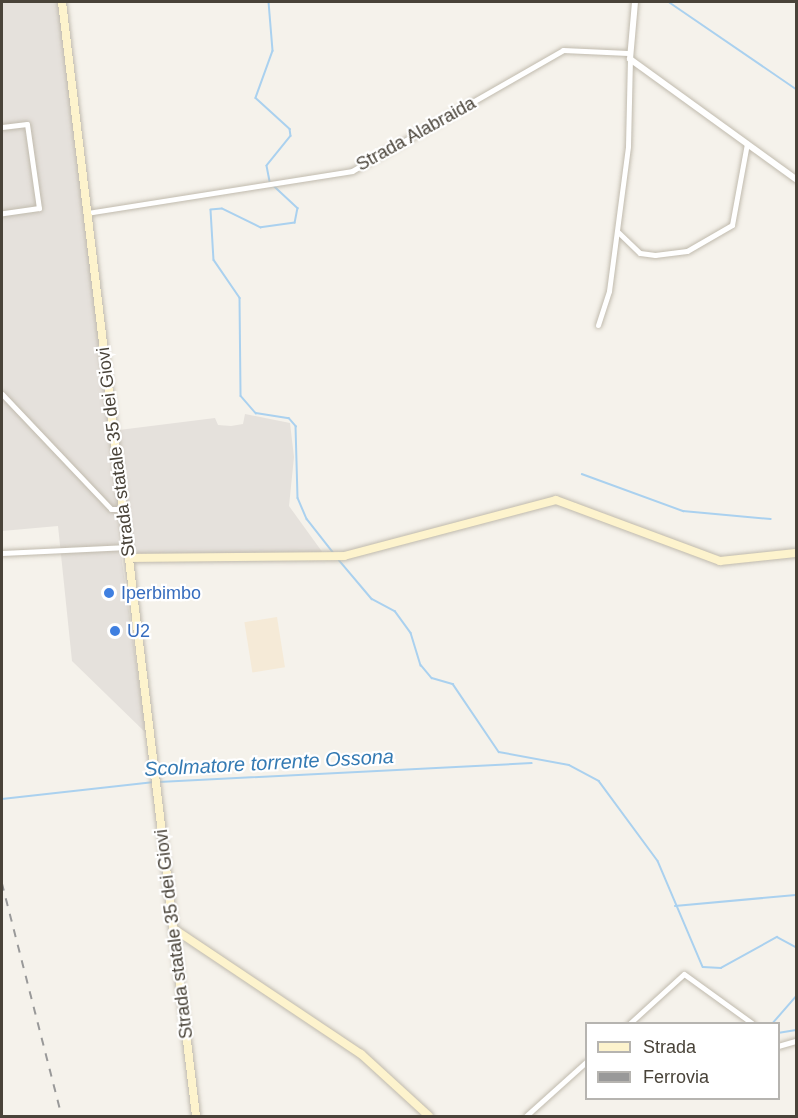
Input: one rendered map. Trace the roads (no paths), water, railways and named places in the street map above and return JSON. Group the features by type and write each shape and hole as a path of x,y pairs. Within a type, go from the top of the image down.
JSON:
{"main road":[{"name":"Strada statale 35 dei Giovi","path":"62,2 196,1116"},
{"path":"129,558 330,558 556,500 720,561 796,553"},
{"path":"174,929 361,1054 429,1116"}],"street":[{"path":"598,325 618,232 628,146 629,56 635,2"},
{"name":"Strada Alabraida","path":"87,213 268,187 277,182 363,166 563,50 629,56"},
{"path":"629,56 796,179"},
{"path":"2,127 27,124 39,208 2,213"},
{"path":"618,232 640,252 654,255 687,251 732,225 747,143"},
{"path":"2,394 111,509 123,509"},
{"path":"2,553 128,547"},
{"path":"630,1022 684,974 752,1022"},
{"path":"780,1045 796,1041"},
{"path":"526,1116 585,1063"}],"waterway":[{"path":"130,2 165,2"},
{"path":"269,2 273,51 256,98 290,129 291,136 267,166 270,181"},
{"path":"669,2 796,89"},
{"path":"273,185 298,208 295,223 261,228 222,209 211,210 214,260 240,298 241,396 256,413 289,418 296,426 298,498 307,519 333,552"},
{"path":"582,474 683,511 771,519"},
{"path":"339,560 372,599 395,611 411,633 421,665 432,678 453,684 499,752 569,765 599,781 658,861 703,967 721,968 777,937 796,947"},
{"name":"Scolmatore torrente Ossona","path":"159,782 532,763"},
{"name":"Scolmatore torrente Ossona","path":"2,799 154,782"},
{"path":"675,906 796,895"},
{"path":"774,1022 796,996"},
{"path":"780,1033 796,1030"}],"railway":[{"path":"2,883 62,1116"}],"place":[{"name":"Iperbimbo","path":"109,593"},
{"name":"U2","path":"115,631"}]}
